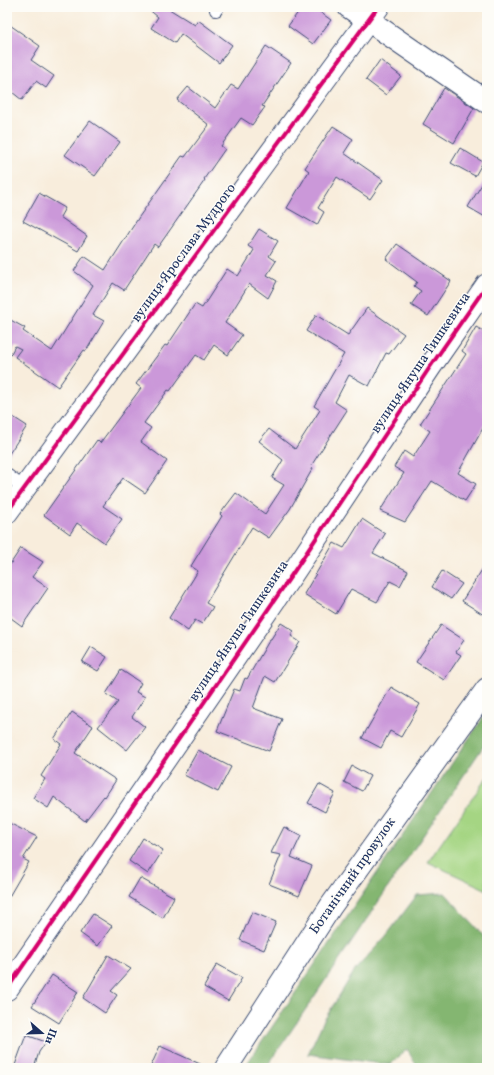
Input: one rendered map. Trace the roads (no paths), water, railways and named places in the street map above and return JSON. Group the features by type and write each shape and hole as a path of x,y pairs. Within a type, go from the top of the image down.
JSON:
{"street":[{"path":"349,7 373,14 487,102"},
{"name":"вулиця Ярослава Мудрого","path":"7,512 373,14"},
{"name":"вулиця Януша Тишкевича","path":"7,989 487,285"},
{"name":"Ботанічний провулок","path":"226,1068 331,906 487,689"}],"lane":[{"path":"7,475 24,488"}]}
